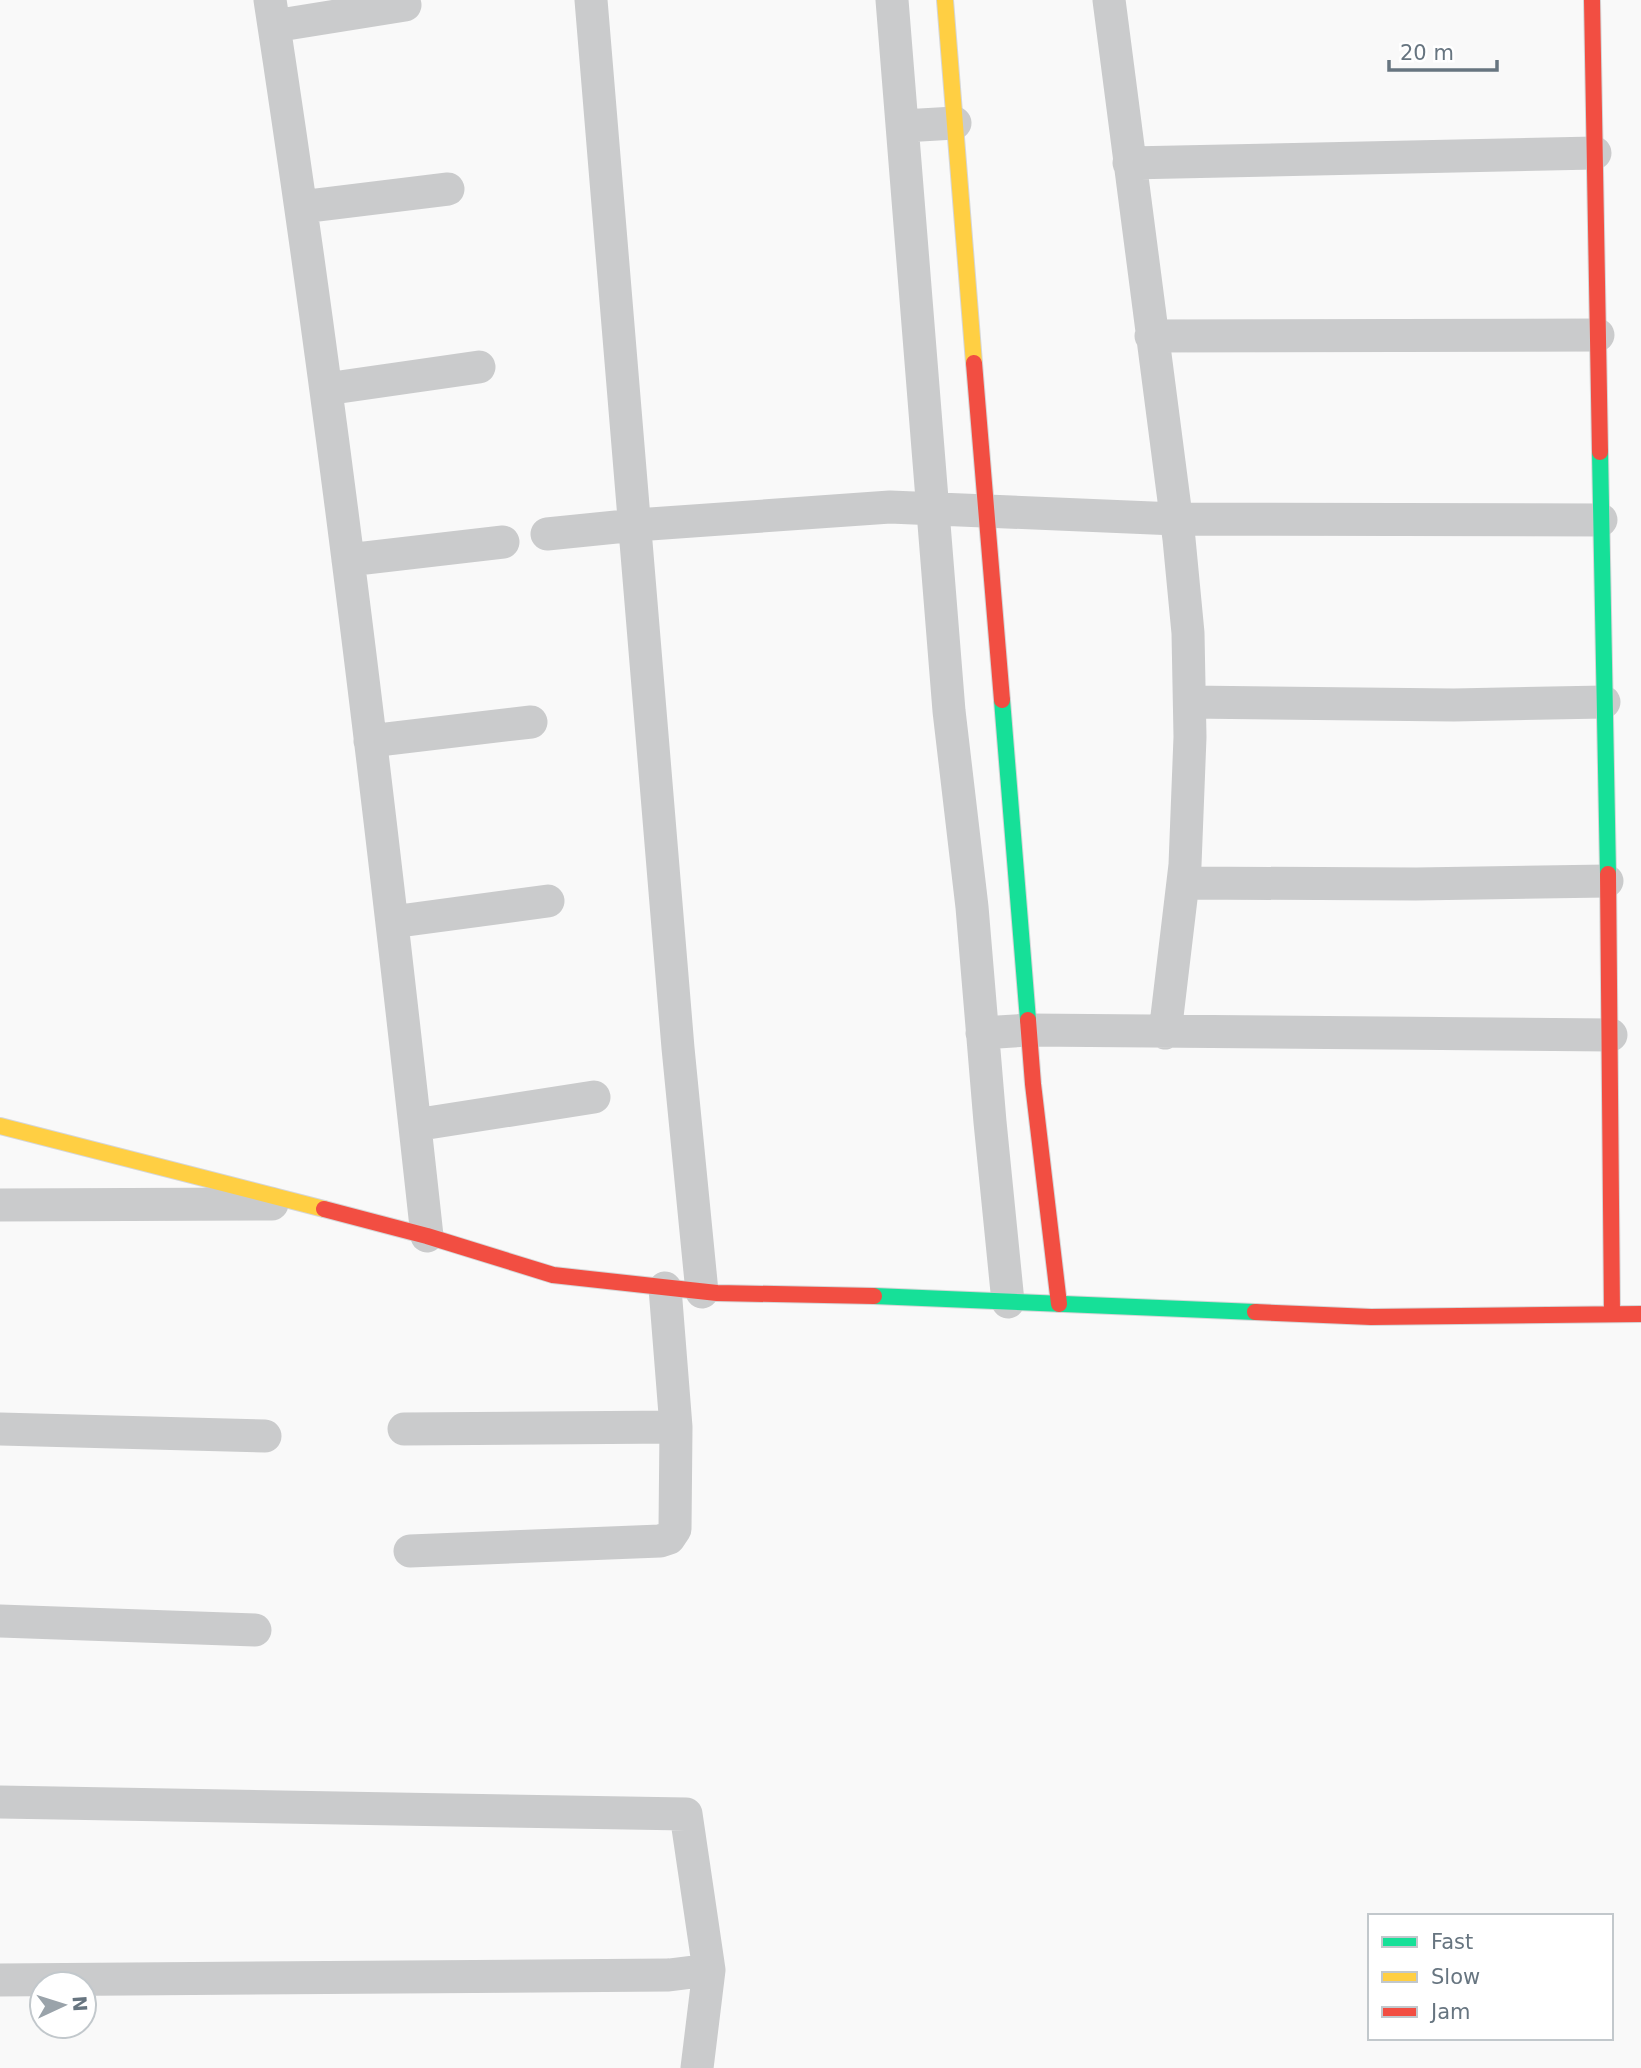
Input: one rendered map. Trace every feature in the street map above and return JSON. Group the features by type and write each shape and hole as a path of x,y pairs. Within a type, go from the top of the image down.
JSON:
{"street":[{"path":"591,0 678,1048 702,1292"},
{"path":"892,0 949,711 972,907 1009,1301"},
{"path":"945,0 1029,1030 1059,1304"},
{"path":"1109,0 1176,519 1188,633 1190,750 1183,883 1165,1033"},
{"path":"1592,0 1611,1035 1612,1314"},
{"path":"405,5 272,13 348,560 427,1236"},
{"path":"903,126 955,123"},
{"path":"1129,163 1595,153"},
{"path":"301,207 448,189"},
{"path":"1151,336 1598,335"},
{"path":"326,390 480,367"},
{"path":"547,534 636,524 890,507 1176,519 1601,520"},
{"path":"348,560 503,542"},
{"path":"1190,702 1454,705 1604,702"},
{"path":"370,741 531,722"},
{"path":"1183,883 1607,881"},
{"path":"392,922 548,901"},
{"path":"982,1032 1029,1030 1611,1035"},
{"path":"415,1125 594,1097"},
{"path":"0,1126 427,1236 553,1275 665,1288 702,1292 1009,1301 1371,1317 1641,1314"},
{"path":"0,1205 299,1204"},
{"path":"410,1551 660,1541 669,1538 675,1530 676,1427 665,1288"},
{"path":"404,1429 676,1427"},
{"path":"0,1429 265,1436"},
{"path":"0,1622 255,1630"},
{"path":"0,1802 686,1814 709,1969 697,2068"},
{"path":"0,1980 668,1975 709,1969"}],"traffic: fast":[{"path":"1600,452 1608,874"},
{"path":"1002,700 1028,1020"},
{"path":"874,1296 1255,1312"}],"traffic: slow":[{"path":"945,0 974,363"},
{"path":"0,1126 324,1209"}],"traffic: jam":[{"path":"1592,0 1600,452"},
{"path":"974,363 1002,700"},
{"path":"1608,874 1612,1314"},
{"path":"1028,1020 1059,1304"},
{"path":"324,1209 427,1236 553,1275 717,1293 874,1296"},
{"path":"1255,1312 1371,1317 1641,1314"}]}
